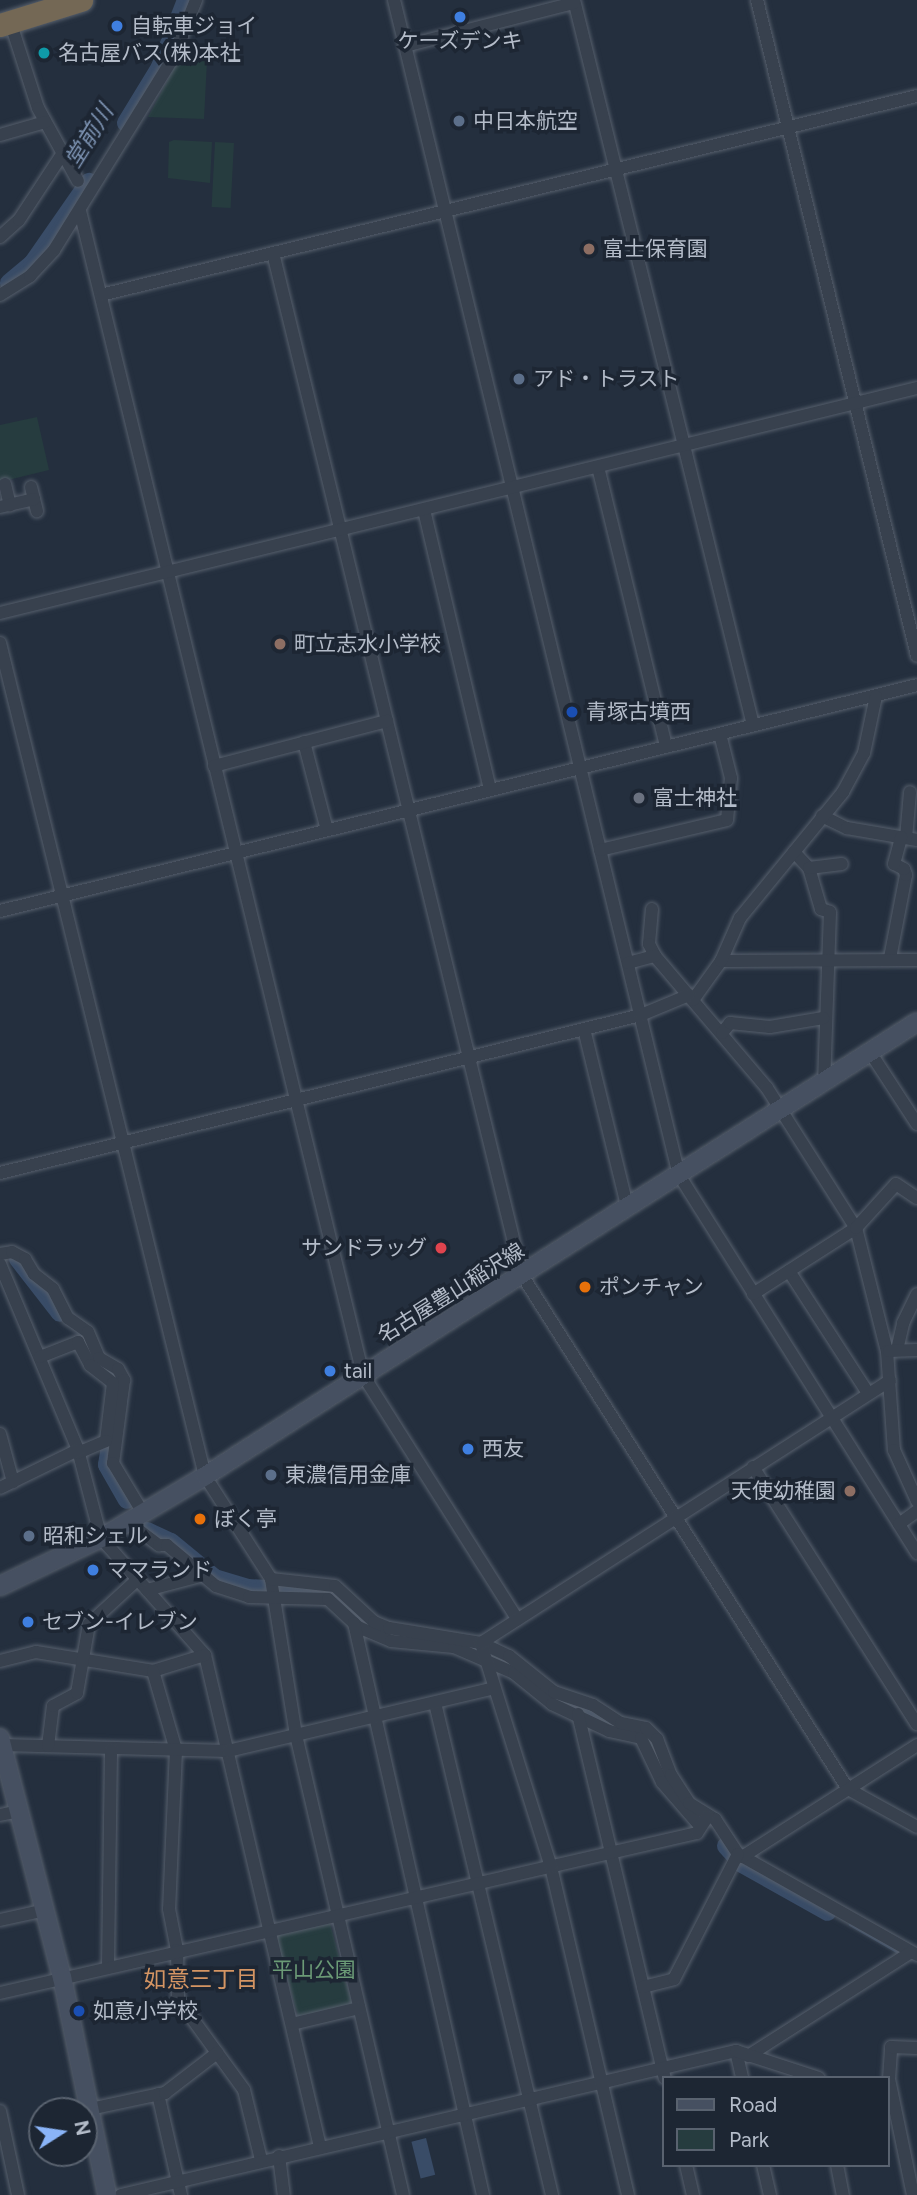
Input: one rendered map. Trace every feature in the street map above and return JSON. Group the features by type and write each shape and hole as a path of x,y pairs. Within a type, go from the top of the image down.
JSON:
{"highway":[{"path":"3,18 29,0"},
{"path":"3,18 58,0"},
{"path":"3,18 81,0"}],"main road":[{"name":"名古屋豊山稲沢線","path":"0,1586 101,1538 205,1476 917,1022"},
{"path":"1,1741 62,1977 87,2097"},
{"path":"98,2149 107,2195"}],"street":[{"path":"0,295 44,261 80,211 172,60 196,0"},
{"path":"394,0 679,1175 917,1553"},
{"path":"757,0 917,656"},
{"path":"405,46 574,1 753,725"},
{"path":"3,18 45,122 61,156 78,181"},
{"path":"100,295 917,96"},
{"path":"0,135 45,122"},
{"path":"0,237 19,220 61,156"},
{"path":"80,211 363,1375 517,1619"},
{"path":"273,253 522,1275 848,1789 917,1827"},
{"path":"0,613 917,388"},
{"path":"598,467 666,747"},
{"path":"5,484 6,509 34,499"},
{"path":"424,510 491,789"},
{"path":"0,643 205,1476 272,1587 296,1735 403,2195"},
{"path":"0,911 917,685"},
{"path":"0,1173 641,1016 691,997 721,961 740,918 843,792 864,752 876,696"},
{"path":"214,766 387,721"},
{"path":"600,850 727,820 730,778 720,734"},
{"path":"304,742 327,830"},
{"path":"890,958 906,875 894,864 908,838 911,792"},
{"path":"822,816 847,828 908,838"},
{"path":"794,852 809,868 821,909 831,912 823,1018 824,1082"},
{"path":"809,868 842,864"},
{"path":"652,909 649,944 655,956 722,1033 780,1109 856,1228 892,1350"},
{"path":"628,963 655,956"},
{"path":"721,961 826,958 917,960"},
{"path":"722,1033 730,1024 770,1027 823,1018"},
{"path":"584,1029 627,1206"},
{"path":"870,1052 917,1124"},
{"path":"753,1294 856,1228 896,1184 917,1198"},
{"path":"320,2147 205,1655 101,1538 78,1451 0,1260 12,1252 25,1259 34,1274 52,1289 68,1318 88,1332 99,1358 118,1369 124,1380 124,1403 113,1463 136,1518 159,1545 167,1545 201,1576 249,1597 272,1587 335,1586 374,1622 483,1652 552,1704 578,1714 608,1731 641,1738 648,1746 662,1782 704,1821"},
{"path":"789,1271 868,1393"},
{"path":"917,1294 892,1350 890,1380 894,1450 917,1501"},
{"path":"0,1488 78,1451 106,1441 113,1382 90,1365 78,1342 40,1357"},
{"path":"892,1350 917,1350"},
{"path":"483,1652 517,1619 890,1380"},
{"path":"0,1434 13,1482"},
{"path":"753,1467 917,1724"},
{"path":"899,1524 917,1511"},
{"path":"147,1590 201,1576"},
{"path":"48,1746 53,1706 77,1693 89,1624 138,1579"},
{"path":"272,1587 328,1599 354,1622 391,1641 509,1656 554,1692 593,1705 621,1723 646,1728 657,1739 684,1796 704,1821"},
{"path":"354,1622 373,1718 483,2195"},
{"path":"0,1661 36,1652 153,1671 205,1655"},
{"path":"483,1652 551,1867 628,2195"},
{"path":"153,1671 176,1750 169,1909 177,1950 178,1999 244,2090 261,2160"},
{"path":"1,1741 111,1749 228,1751 494,1688"},
{"path":"435,1703 552,2195"},
{"path":"578,1714 664,2072"},
{"path":"643,1987 674,1979 738,1857 917,1745"},
{"path":"108,1966 111,1749"},
{"path":"0,1815 19,1811"},
{"path":"0,1993 269,1928 697,1833 704,1821 715,1819 738,1857 913,1953"},
{"path":"0,1920 45,1910"},
{"path":"121,2195 602,2081 664,2072 742,2054 913,1953"},
{"path":"292,2024 359,2008"},
{"path":"888,2076 891,2047 917,2048"},
{"path":"98,2107 158,2094 217,2053"},
{"path":"742,2054 812,2076"},
{"path":"742,2054 742,2076"},
{"path":"889,2084 913,2195"},
{"path":"158,2094 181,2195"},
{"path":"0,2111 5,2162 18,2195"},
{"path":"279,2156 284,2195"},
{"path":"686,2167 693,2195"},
{"path":"763,2167 770,2195"},
{"path":"837,2167 844,2195"}],"green space":[{"path":"180,57 207,61 204,119 148,117"},
{"path":"169,142 212,142 210,183 168,178"},
{"path":"215,142 234,143 231,208 212,207"},
{"path":"37,417 49,470 0,482 0,425"},
{"name":"平山公園","path":"329,1920 352,2003 299,2019 275,1938 278,1932"}],"water":[{"path":"426,2138 435,2175 421,2179 411,2142"}],"waterway":[{"name":"堂前川","path":"126,123 160,67 186,0"},
{"name":"堂前川","path":"9,283 32,264 89,182"},
{"path":"18,1259 60,1313"},
{"path":"92,1356 119,1381 119,1399"},
{"path":"110,1446 107,1465 127,1500"},
{"path":"147,1531 171,1542 215,1578 247,1588 331,1592 370,1625"},
{"path":"545,1692 633,1732"},
{"path":"726,1846 742,1864 828,1912"},
{"path":"850,1924 902,1954"}],"place":[{"name":"ケーズデンキ","path":"460,17"},
{"name":"自転車ジョイ","path":"117,26"},
{"name":"名古屋バス(株)本社","path":"44,53"},
{"name":"中日本航空","path":"459,121"},
{"name":"富士保育園","path":"589,249"},
{"name":"アド・トラスト","path":"519,379"},
{"name":"町立志水小学校","path":"280,644"},
{"name":"青塚古墳西","path":"572,712"},
{"name":"富士神社","path":"639,798"},
{"name":"サンドラッグ","path":"441,1248"},
{"name":"ポンチャン","path":"585,1287"},
{"name":"tail","path":"330,1371"},
{"name":"西友","path":"468,1449"},
{"name":"東濃信用金庫","path":"271,1475"},
{"name":"天使幼稚園","path":"850,1491"},
{"name":"ぼく亭","path":"200,1519"},
{"name":"昭和シェル","path":"29,1536"},
{"name":"ママランド","path":"93,1570"},
{"name":"セブン-イレブン","path":"28,1622"},
{"name":"如意小学校","path":"79,2011"}],"district":[{"name":"如意三丁目","path":"201,1979"}]}
